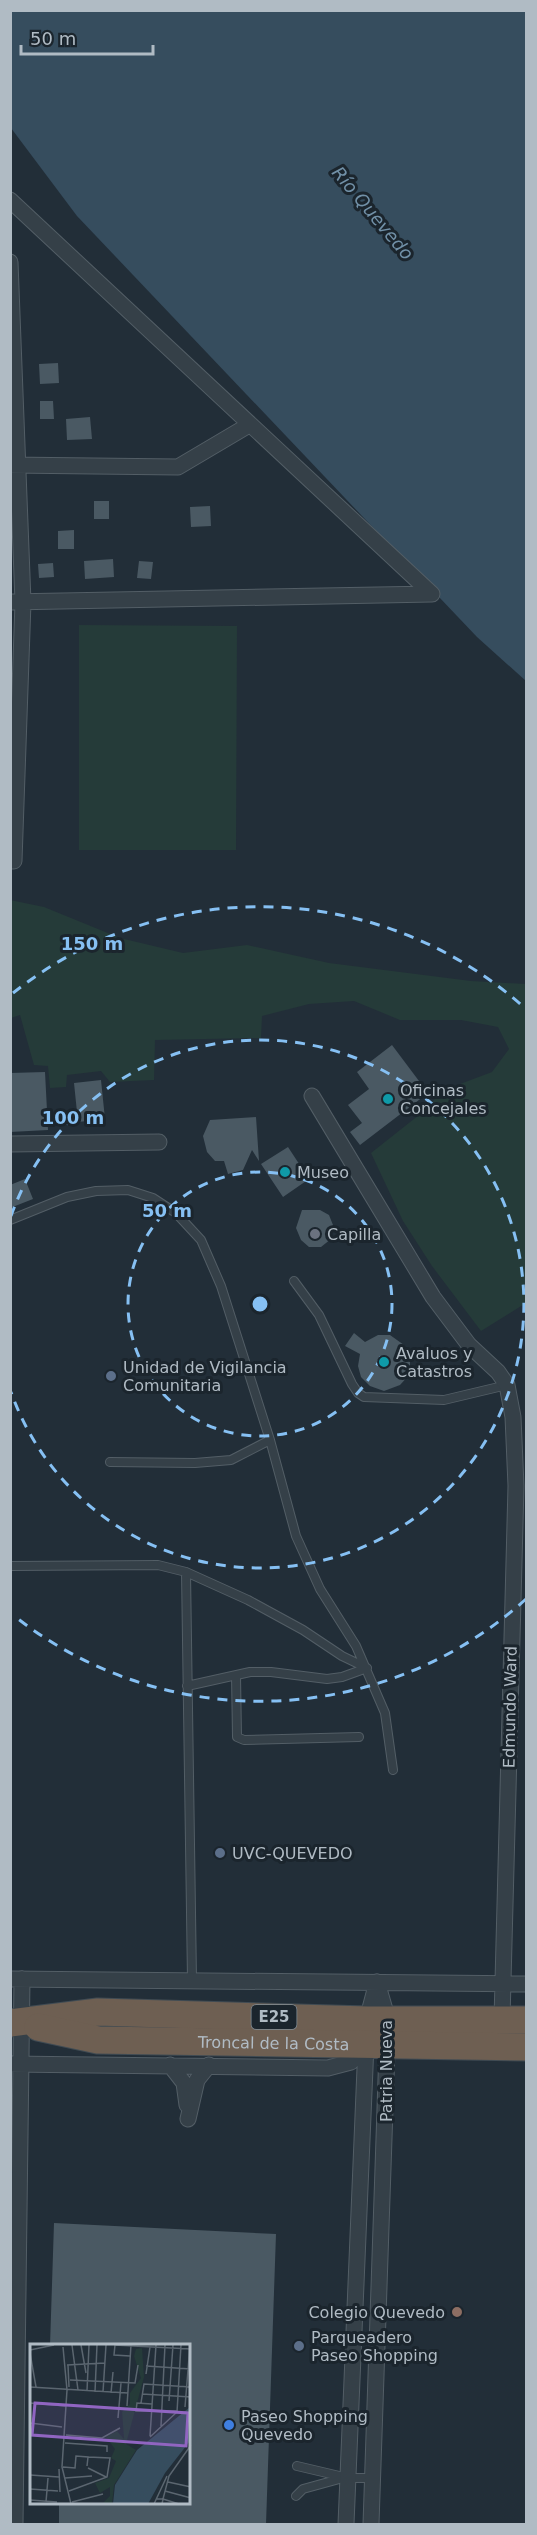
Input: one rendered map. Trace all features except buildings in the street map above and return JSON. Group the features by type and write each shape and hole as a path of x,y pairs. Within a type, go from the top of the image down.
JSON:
{"highway":[{"name":"Troncal de la Costa","path":"16,2023 98,2012 377,2032 526,2047"},
{"name":"Troncal de la Costa","path":"377,2032 514,2020"}],"street":[{"path":"10,200 432,594 17,602"},
{"path":"10,262 17,602 14,861 10,861"},
{"path":"15,465 178,467 249,425"},
{"name":"Edmundo Ward","path":"312,1096 433,1297 469,1345 498,1372 507,1386 513,1417 516,1486 503,1984 514,2020"},
{"path":"10,1144 159,1142"},
{"path":"15,2524 16,1979 526,1984"},
{"name":"Patria Nueva","path":"370,2524 373,2478 377,1982"},
{"path":"17,2064 328,2068 351,2062 377,2032"},
{"name":"Patria Nueva","path":"346,2524 377,2032"},
{"path":"170,2066 184,2083 188,2119 197,2080 209,2065"}],"lane":[{"path":"10,1220 67,1197 96,1191 128,1190 153,1198 176,1213 201,1240 221,1286 270,1440 296,1536 307,1563 367,1668 385,1713 393,1770"},
{"path":"294,1281 319,1315 352,1384 364,1397 444,1400 507,1386"},
{"path":"110,1462 231,1461 270,1440"},
{"path":"10,1566 158,1565 186,1572 248,1600 303,1630 342,1656 367,1668"},
{"path":"186,1572 192,1980"},
{"path":"187,1686 236,1675 271,1672 327,1679 342,1677 367,1668"},
{"path":"236,1675 237,1737 244,1740 359,1737"},
{"path":"297,2466 348,2478"},
{"path":"296,2496 309,2487 348,2478 373,2478"}],"green space":[{"path":"79,625 237,626 236,850 79,850"},
{"path":"10,900 44,907 120,938 183,953 247,945 329,963 471,981 526,984 526,1303 481,1331 432,1266 403,1221 371,1153 419,1115 444,1090 492,1072 509,1049 498,1027 461,1020 400,1020 354,1001 309,1004 262,1016 261,1038 155,1040 154,1080 110,1082 101,1071 67,1075 66,1087 50,1088 48,1066 34,1065 20,1015 11,1018"}],"water":[{"name":"Río Quevedo","path":"11,11 526,11 526,681 477,637 77,216 11,128"}],"place":[{"name":"Oficinas Concejales","path":"388,1099"},
{"name":"Museo","path":"285,1172"},
{"name":"Capilla","path":"315,1234"},
{"name":"Avaluos y Catastros","path":"384,1362"},
{"name":"Unidad de Vigilancia Comunitaria","path":"111,1376"},
{"name":"UVC-QUEVEDO","path":"220,1853"},
{"name":"Colegio Quevedo","path":"457,2312"},
{"name":"Parqueadero Paseo Shopping","path":"299,2346"},
{"name":"Paseo Shopping Quevedo","path":"229,2425"}]}
